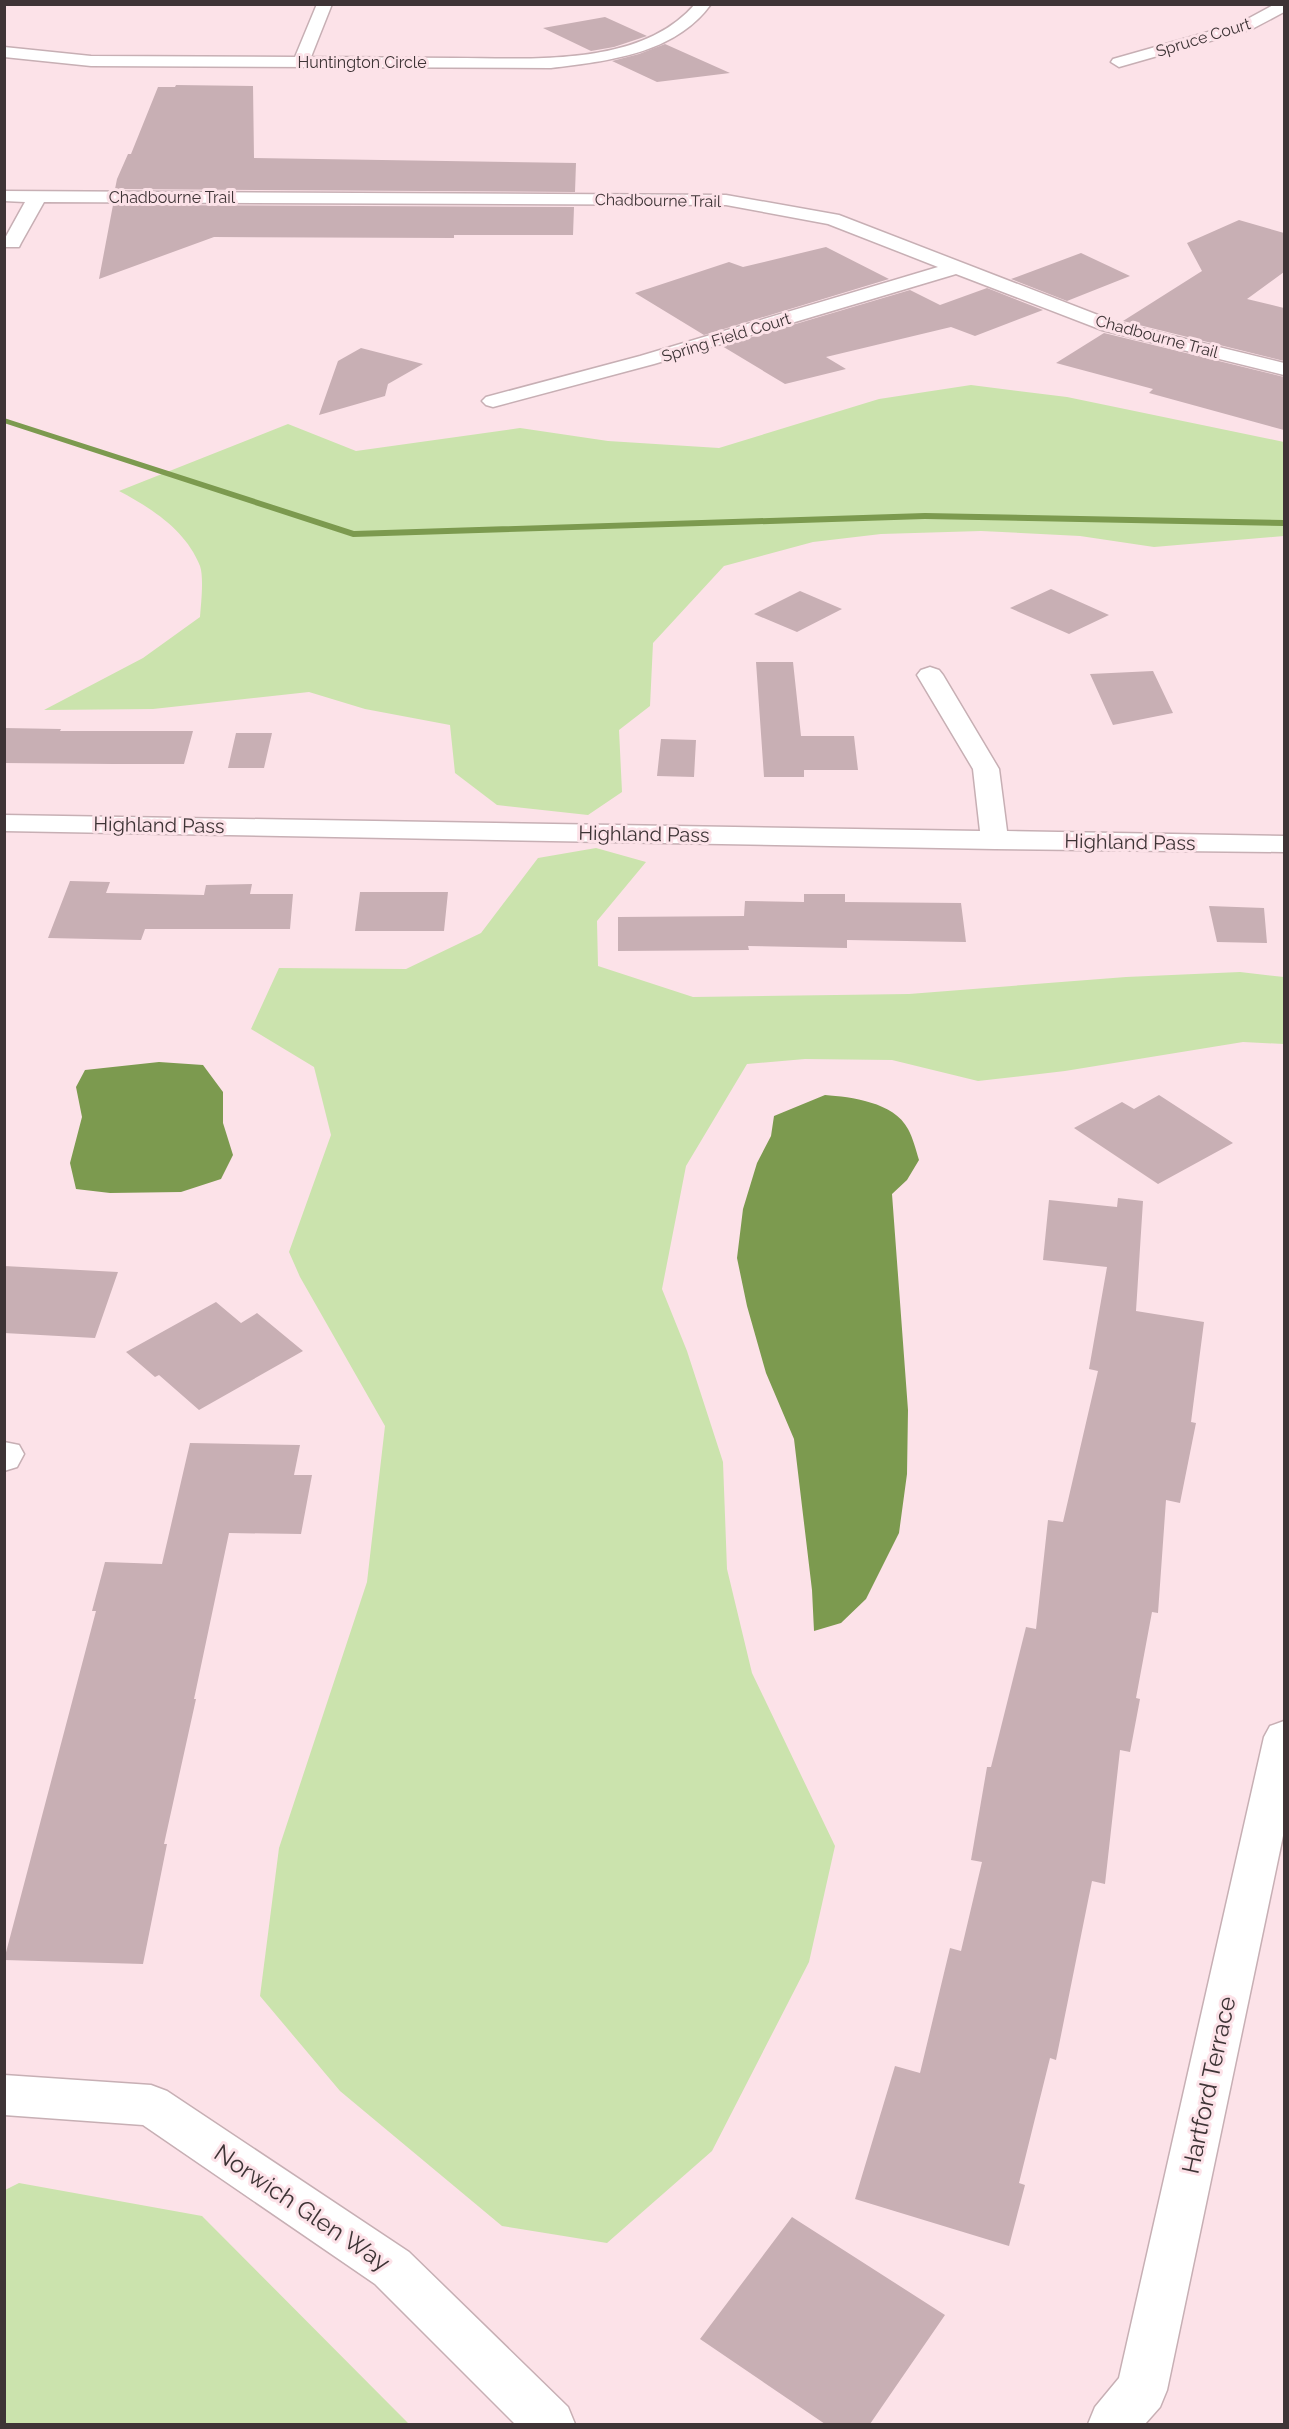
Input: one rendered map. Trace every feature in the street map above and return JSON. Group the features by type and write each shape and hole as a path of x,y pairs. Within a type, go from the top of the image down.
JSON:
{"street":[{"path":"301,62 325,4"},
{"name":"Huntington Circle","path":"4,52 91,61 551,63 636,48 673,32 698,15 704,4"},
{"name":"Spruce Court","path":"1119,62 1246,26 1284,6"},
{"name":"Chadbourne Trail","path":"4,196 726,200 832,219 1109,326 1284,369"},
{"path":"12,243 37,196"},
{"name":"Spring Field Court","path":"493,401 647,360 958,267"},
{"path":"930,675 987,769 995,841"},
{"name":"Highland Pass","path":"4,823 1284,844"},
{"name":"Hartford Terrace","path":"1113,2424 1142,2390 1284,1737"},
{"name":"Norwich Glen Way","path":"4,2095 151,2105 392,2268 550,2424"}],"shaded area":[{"path":"971,385 1067,397 1284,442 1284,536 1154,547 1080,536 981,531 881,534 813,542 724,566 653,643 650,706 619,730 622,792 588,815 497,805 455,773 450,725 365,709 309,692 153,709 44,710 143,658 200,617 202,577 194,553 186,541 166,521 119,491 288,424 356,451 520,428 608,441 719,448 879,399"},
{"path":"596,848 646,862 597,921 598,966 693,997 909,994 1126,977 1240,972 1284,977 1284,1044 1243,1042 1065,1071 978,1081 892,1060 805,1059 747,1064 686,1166 662,1289 687,1351 723,1462 727,1569 752,1673 835,1846 809,1962 712,2151 607,2243 502,2226 340,2091 260,1996 279,1848 367,1582 385,1426 300,1277 289,1252 331,1135 314,1067 251,1029 279,968 406,969 481,933 538,858"},
{"path":"159,1062 203,1065 223,1092 223,1123 233,1155 221,1179 181,1192 110,1193 76,1189 70,1163 82,1117 76,1087 85,1070"},
{"path":"825,1095 871,1103 893,1113 908,1129 919,1160 907,1180 892,1194 908,1410 907,1474 899,1533 866,1599 841,1623 814,1631 812,1590 794,1439 766,1373 747,1306 737,1258 743,1209 757,1163 771,1136 774,1116"},
{"path":"19,2183 202,2216 409,2424 5,2424 5,2190"}],"building":[{"path":"605,17 647,36 614,47 591,51 543,28"},
{"path":"665,44 730,73 657,82 612,61"},
{"path":"176,85 253,86 254,158 576,163 575,192 115,189 117,179 128,154 131,154 158,87 175,87"},
{"path":"113,205 574,207 573,235 454,235 454,238 214,237 99,279"},
{"path":"1239,220 1284,233 1284,272 1247,299 1284,308 1284,361 1123,321 1202,271 1187,243"},
{"path":"826,247 889,279 704,335 635,293 729,262 743,267"},
{"path":"1081,253 1130,276 1067,301 1011,279"},
{"path":"987,288 1043,310 975,336 951,327 826,357 846,369 785,384 722,346 910,290 940,305"},
{"path":"1104,333 1284,377 1284,430 1149,393 1153,389 1056,363"},
{"path":"361,348 423,364 388,384 385,396 319,415 338,361"},
{"path":"1051,589 1109,615 1069,634 1010,608"},
{"path":"800,591 842,609 797,632 754,614"},
{"path":"756,662 793,662 801,736 854,736 858,770 804,770 804,777 764,777"},
{"path":"1153,671 1173,713 1113,725 1090,674"},
{"path":"4,728 61,729 60,731 193,731 184,764 4,763"},
{"path":"236,733 272,733 264,768 228,768"},
{"path":"661,739 696,740 694,777 657,776"},
{"path":"70,881 110,882 106,893 204,895 206,885 252,884 250,894 293,894 290,929 145,929 141,940 48,938"},
{"path":"360,892 448,892 444,931 355,931"},
{"path":"804,894 845,894 845,902 961,903 966,942 847,940 847,948 748,946 749,950 618,951 618,917 744,916 745,901 804,902"},
{"path":"1209,906 1264,908 1267,943 1217,942"},
{"path":"1159,1095 1233,1143 1158,1184 1074,1128 1122,1102 1134,1109"},
{"path":"1118,1198 1143,1201 1136,1311 1204,1322 1191,1422 1196,1423 1180,1503 1166,1500 1158,1613 1152,1612 1136,1698 1140,1699 1130,1752 1120,1750 1105,1884 1092,1881 1056,2060 1050,2058 1019,2183 1025,2185 1009,2246 855,2199 895,2066 920,2073 950,1948 961,1951 982,1862 971,1860 987,1767 991,1767 1026,1627 1036,1629 1048,1520 1063,1522 1098,1371 1089,1369 1107,1267 1043,1260 1049,1200 1117,1207"},
{"path":"4,1266 118,1272 95,1338 4,1333"},
{"path":"216,1302 241,1323 257,1313 303,1351 199,1410 159,1375 155,1377 126,1352"},
{"path":"190,1443 300,1445 294,1475 312,1475 301,1534 229,1533 164,1844 167,1844 143,1964 4,1960 96,1611 92,1611 105,1562 162,1564"},
{"path":"792,2217 945,2315 870,2424 825,2424 700,2339"}],"waterway":[{"path":"4,420 353,534 925,516 1284,523"}]}
